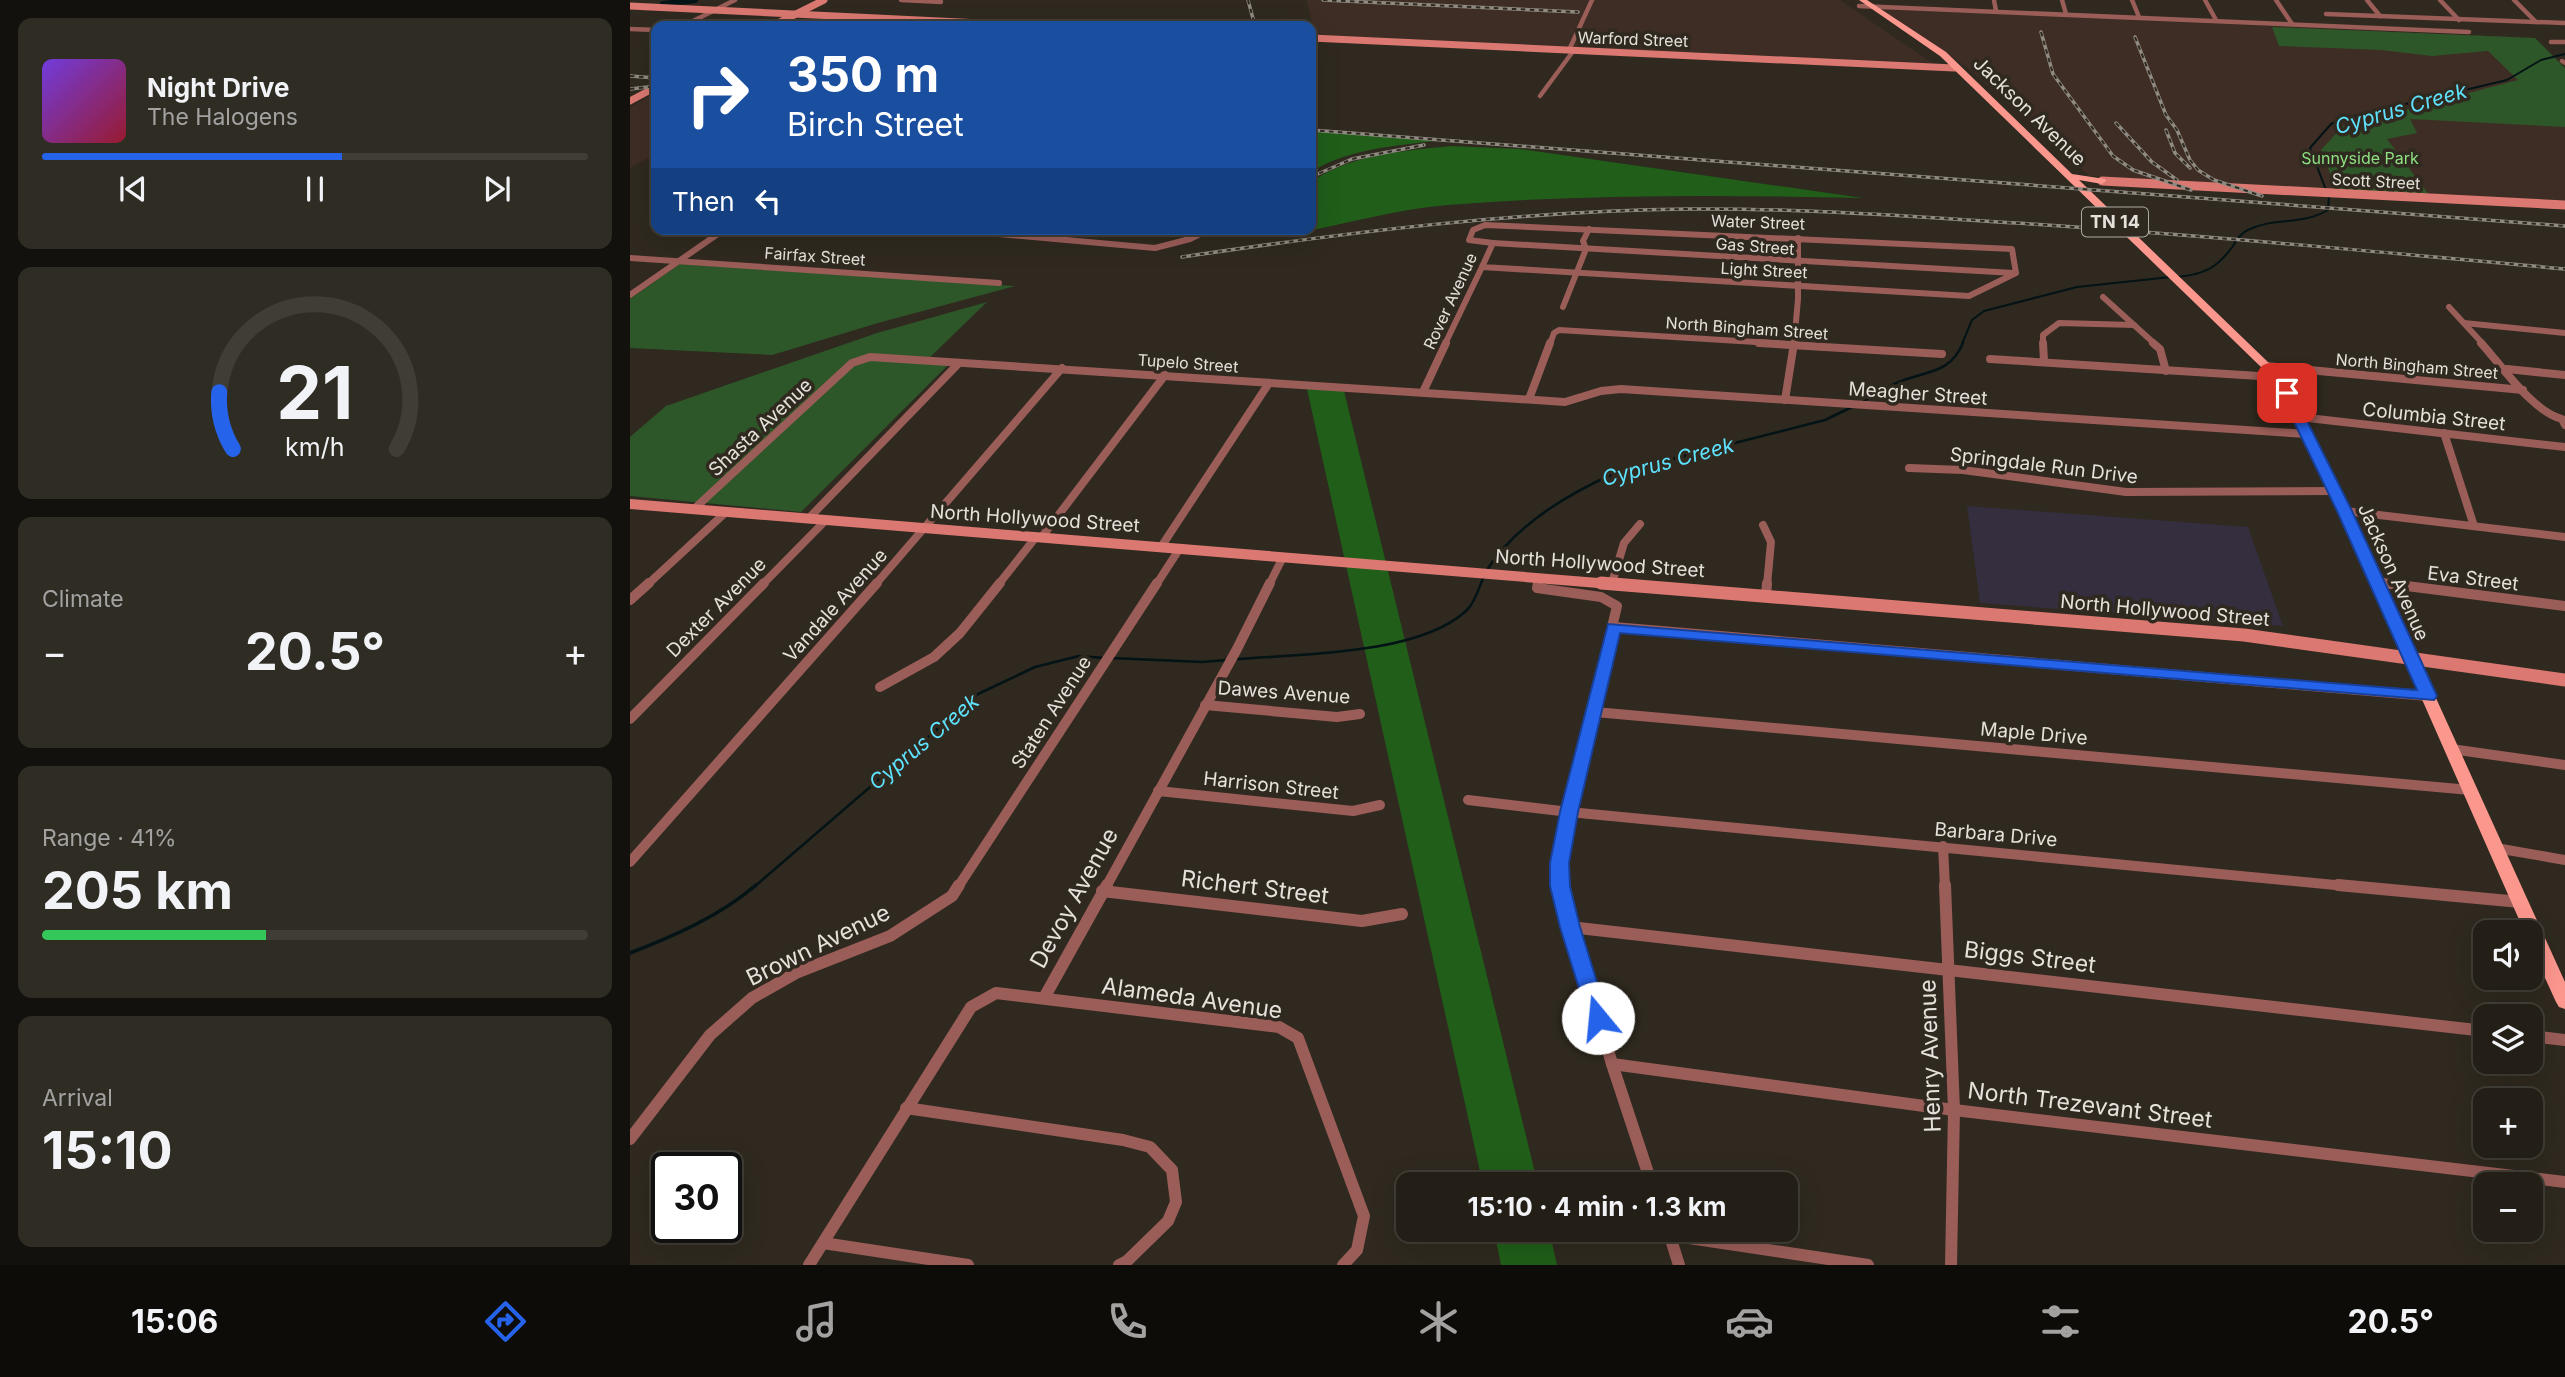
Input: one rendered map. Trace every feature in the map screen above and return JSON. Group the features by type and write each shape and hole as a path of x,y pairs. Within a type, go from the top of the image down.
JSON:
{"main road":[{"path":"782,21 824,0"},
{"name":"Jackson Avenue","path":"1851,0 1871,6 1942,54 2271,372 2299,417 2345,511 2520,902 2559,978 2565,1002"},
{"name":"Jackson Avenue","path":"1861,3 1954,68"},
{"path":"630,6 893,21"},
{"name":"Warford Street","path":"1316,38 1954,68"},
{"path":"1978,89 1976,96 1983,106 2049,170 2102,181"},
{"path":"630,101 651,90"},
{"path":"1986,97 2008,105 2076,172 2102,181"},
{"name":"Scott Street","path":"2102,181 2565,205"},
{"name":"North Hollywood Street","path":"630,504 2244,635 2565,680"}],"street":[{"path":"693,21 735,0"},
{"path":"901,0 941,2"},
{"path":"1540,96 1571,50 1592,0"},
{"path":"1994,0 1996,11"},
{"path":"2062,0 2066,14"},
{"path":"2132,0 2139,17"},
{"path":"2205,0 2216,20"},
{"path":"2276,0 2292,24"},
{"path":"2367,0 2380,16"},
{"path":"1871,6 2469,32 2441,0"},
{"path":"2514,0 2536,22"},
{"path":"2326,14 2565,23"},
{"path":"630,29 651,30"},
{"path":"1909,39 1919,38"},
{"path":"2551,42 2565,42"},
{"name":"Rover Avenue","path":"1423,392 1493,243 1469,240 1473,230 1485,225 1504,225"},
{"name":"Water Street","path":"1504,225 2012,249 2016,273"},
{"path":"1563,307 1586,249 1583,241 1589,229"},
{"path":"630,295 716,235"},
{"path":"1010,235 1155,248 1198,235"},
{"path":"1785,400 1796,345 1800,287 1798,237"},
{"name":"Gas Street","path":"1493,243 1800,263 2016,273"},
{"name":"Fairfax Street","path":"630,258 999,283"},
{"name":"Light Street","path":"1480,267 1969,296 2016,273"},
{"path":"2103,297 2160,349 2166,371"},
{"path":"2449,307 2523,390 2551,416 2564,421"},
{"path":"2044,362 2043,335 2059,323 2134,325"},
{"path":"2464,323 2565,333"},
{"name":"North Bingham Street","path":"1529,399 1556,331 1942,354"},
{"name":"Tupelo Street","path":"848,367 858,359 870,357 1529,399"},
{"name":"North Bingham Street","path":"1990,359 2166,371 2271,372 2523,390"},
{"path":"808,519 959,363"},
{"name":"Shasta Avenue","path":"694,509 848,367"},
{"name":"Vandale Avenue","path":"630,862 925,528 1062,368"},
{"name":"North Bingham Street","path":"2507,369 2565,375"},
{"path":"880,687 934,657 960,633 1039,537 1165,375"},
{"path":"1161,547 1269,383"},
{"name":"Meagher Street","path":"1529,399 1565,402 1601,391 1621,389 2307,434"},
{"name":"Columbia Street","path":"2299,417 2565,447"},
{"path":"2444,433 2474,526"},
{"name":"Springdale Run Drive","path":"1909,468 1963,470 2126,492 2336,494"},
{"path":"2345,511 2565,537"},
{"path":"630,600 726,512"},
{"name":"Dexter Avenue","path":"630,719 826,520"},
{"path":"1612,583 1622,545 1632,530 1640,524"},
{"path":"1763,525 1771,542 1766,596"},
{"name":"Staten Avenue","path":"952,896 1180,548"},
{"name":"Devoy Avenue","path":"809,1265 971,1007 996,993 1044,998 1237,649 1283,557"},
{"path":"1539,578 1537,588 1601,597 1618,606 1595,712 1569,812 1559,863 1560,886 1612,1064 1648,1172"},
{"name":"Eva Street","path":"2376,582 2565,606"},
{"path":"1614,627 2428,696"},
{"name":"Dawes Avenue","path":"1205,705 1337,717 1360,714"},
{"name":"Maple Drive","path":"1595,712 2470,790"},
{"path":"2451,749 2565,765"},
{"name":"Harrison Street","path":"1158,790 1353,811 1380,805"},
{"name":"Barbara Drive","path":"1468,800 1569,812 2520,902"},
{"name":"Henry Avenue","path":"1942,846 1954,1110 1951,1265"},
{"path":"2496,848 2565,860"},
{"name":"Richert Street","path":"1102,891 1362,920 1402,914"},
{"name":"Brown Avenue","path":"630,1139 710,1035 752,998 796,974 890,936 952,896"},
{"name":"Biggs Street","path":"1570,927 2473,1030"},
{"name":"Alameda Avenue","path":"1044,998 1279,1027 1298,1038 1364,1216 1357,1250 1343,1265"},
{"path":"2543,1038 2565,1040"},
{"name":"North Trezevant Street","path":"1612,1064 1954,1110 2565,1182"},
{"path":"906,1108 1123,1140 1150,1147 1172,1170 1176,1202 1168,1221 1127,1261 1119,1265"},
{"path":"1671,1242 1679,1265"},
{"path":"1729,1242 1868,1265"},
{"path":"823,1243 968,1265"}],"shaded area":[{"path":"1306,0 1840,0 1932,63 1316,36 1316,21 1312,21"},
{"path":"1881,9 2535,38 2565,70 2565,203 2089,176 1968,68"},
{"path":"651,96 651,157 630,168 630,107"},
{"path":"1967,506 2248,527 2283,626 1980,603"}],"green space":[{"name":"Sunnyside Park","path":"2272,27 2535,38 2565,68 2565,127 2410,119 2417,133 2387,139 2430,196 2337,191 2321,150 2343,126 2518,80 2488,51 2432,56 2381,50 2279,46"},
{"path":"1316,131 1435,141 1355,153 1316,169"},
{"path":"1451,146 1520,149 1863,198 1656,196 1500,201 1410,210 1316,229 1316,179 1343,165 1378,155"},
{"path":"680,264 1015,286 772,355 630,348 630,299"},
{"path":"987,302 924,363 948,365 801,512 630,496 630,437 666,406 877,333"},
{"path":"1307,389 1344,391 1535,1172 1480,1172"},
{"path":"1496,1242 1552,1242 1557,1265 1501,1265"}],"waterway":[{"path":"663,4 695,0"},
{"name":"Cyprus Creek","path":"2326,190 2310,148 2331,124 2342,119 2507,80 2541,60 2565,54"},
{"name":"Cyprus Creek","path":"2178,277 2203,272 2216,265 2239,236 2248,230 2267,224 2308,218 2328,210 2329,196"},
{"name":"Cyprus Creek","path":"1962,344 1972,320 1984,311 2077,287 2171,277"},
{"name":"Cyprus Creek","path":"1864,401 1899,382 1944,366 1951,361 1963,343"},
{"name":"Cyprus Creek","path":"1487,570 1512,539 1543,513 1613,474 1825,420 1852,407"},
{"name":"Cyprus Creek","path":"1237,659 1358,650 1420,636 1446,625 1467,610 1484,576"},
{"name":"Cyprus Creek","path":"754,887 978,694 1035,667 1079,656 1104,658"},
{"name":"Cyprus Creek","path":"1111,658 1202,662 1227,660"},
{"name":"Cyprus Creek","path":"630,953 696,924 756,885"}],"railway":[{"path":"1248,0 1254,21"},
{"path":"1323,0 1578,12"},
{"path":"2041,32 2053,74 2113,156 2133,170 2191,190"},
{"path":"2135,37 2166,115 2177,130 2190,160 2198,170 2214,180 2262,196"},
{"path":"630,76 651,78"},
{"path":"630,89 651,87"},
{"path":"2116,123 2152,162 2177,180"},
{"path":"1316,130 2565,226"},
{"path":"2166,130 2175,153 2190,168"},
{"path":"1316,175 1352,159 1424,145"},
{"path":"1182,257 1371,231 1497,218 1729,209 1852,213 2085,228 2565,269"}],"route":[{"path":"1598,1018 1570,927 1560,886 1559,863 1614,627 2428,696 2345,511 2287,393"}]}
